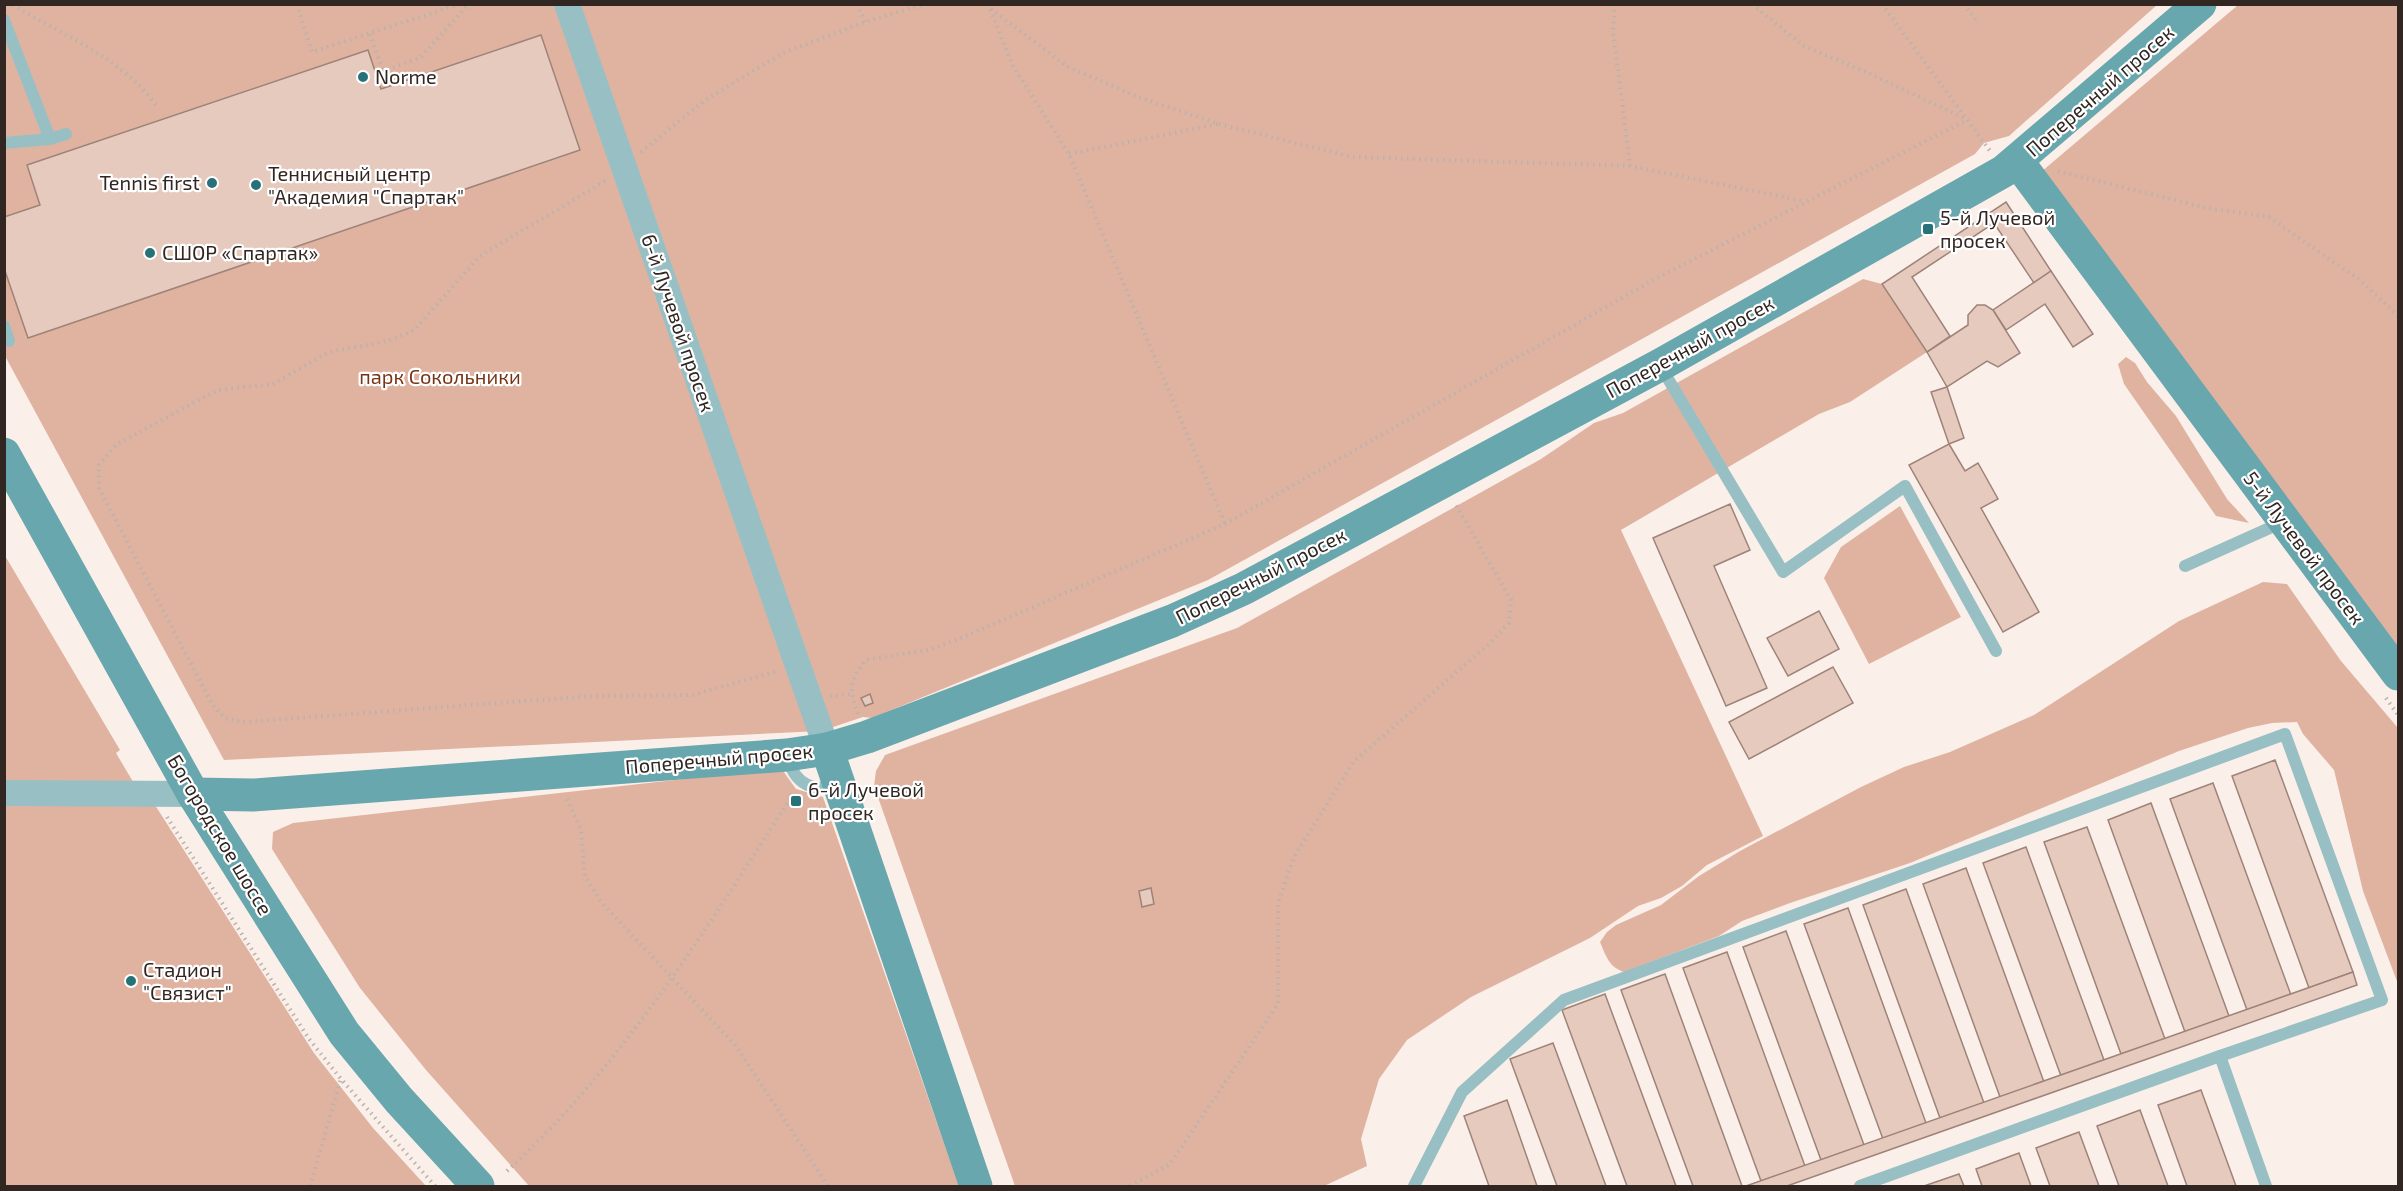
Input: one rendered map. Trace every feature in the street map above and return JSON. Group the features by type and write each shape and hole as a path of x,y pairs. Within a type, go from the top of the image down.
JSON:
{"street":[{"name":"6-й Лучевой просек","path":"567,4 633,161 797,664 976,1186"},
{"name":"Поперечный просек","path":"193,794 253,795 787,755 827,749 1161,625 1233,594 1660,365 2018,162 2200,4"},
{"name":"5-й Лучевой просек","path":"2018,162 2398,674"},
{"name":"Богородское шоссе","path":"4,454 193,794 344,1033 399,1100 478,1186"},
{"path":"4,793 193,794"}],"lane":[{"path":"4,20 50,139"},
{"path":"4,143 50,139 66,134"},
{"path":"4,326 9,340"},
{"path":"1660,365 1783,572 1905,486 1996,651"},
{"path":"2185,566 2284,521"},
{"path":"1414,1186 1462,1092 1564,1000 2285,734 2382,1000 1860,1186"},
{"path":"787,755 790,766 802,783 823,790 839,785"},
{"path":"2220,1056 2266,1186"}],"path":[{"path":"13,4 112,63 140,84 156,105"},
{"path":"297,4 312,52 460,4"},
{"path":"376,73 420,58 470,4"},
{"path":"857,4 865,22"},
{"path":"797,664 693,695 593,696 243,722 225,718 212,704 99,488 99,465 117,444 218,390 273,384 329,352 388,341 414,330 441,303 480,256 633,161 704,101 783,53 865,22 925,4"},
{"path":"1615,4 1613,31 1630,166"},
{"path":"1752,4 1804,46 1866,72 1967,120"},
{"path":"1882,4 1984,143"},
{"path":"1964,4 1976,20"},
{"path":"989,7 1068,67 1141,98 1219,124 1352,158 1630,166 1805,201"},
{"path":"989,7 1013,66 1069,154 1226,524"},
{"path":"370,34 383,71"},
{"path":"860,718 850,694 855,673 866,660 928,650 954,641 1226,524 1658,278 1967,120"},
{"path":"1069,154 1219,124"},
{"path":"2054,170 2207,208 2269,217 2361,281 2398,316"},
{"path":"1130,1186 1170,1164 1278,1004 1278,903 1294,857 1354,761 1488,645 1509,623 1511,600 1455,501"},
{"path":"832,695 850,694"},
{"path":"564,791 581,830 585,876 602,903 736,1046 828,1186"},
{"path":"507,1171 549,1133 673,980 792,796"},
{"path":"310,1186 341,1079"}],"green space":[{"name":"парк Сокольники","path":"4,5 2157,5 2009,136 1984,143 1975,154 1208,580 872,718 863,717 821,731 224,760 5,356"},
{"path":"2238,5 2398,5 2398,657 2041,172"},
{"path":"1863,279 1882,284 1927,352 1850,402 1819,414 1621,530 1763,836 1707,865 1682,886 1661,898 1638,906 1590,938 1471,997 1407,1040 1379,1079 1361,1139 1367,1166 1324,1186 1015,1186 874,786 876,771 885,755 1237,628 1541,459 1594,423 1623,413"},
{"path":"2126,357 2135,363 2147,382 2176,416 2227,499 2249,523 2216,516 2124,384 2118,364"},
{"path":"1900,506 1961,617 1869,664 1824,578 1841,547"},
{"name":"Стадион \"Связист\"","path":"4,554 120,750 116,753 145,802 153,802 314,1053 373,1128 426,1186 5,1186"},
{"path":"2263,582 2287,584 2341,661 2398,728 2398,984 2363,891 2334,770 2303,734 2297,722 2272,723 2248,728 2179,751 1910,863 1742,921 1719,936 1624,972 1611,964 1606,956 1600,942 1607,932 1616,925 1661,905 1699,876 1740,851 1861,787 1904,767 1950,752 2034,715 2179,621"},
{"path":"781,768 796,789 823,797 959,1186 529,1186 426,1070 360,988 272,849 273,832 293,823"}],"building":[{"name":"СШОР «Спартак»","path":"541,35 580,150 28,338 4,268 4,217 40,205 27,165 368,50 381,89"},
{"path":"2006,202 2051,271 2034,283 1994,223 1912,277 1950,336 1927,352 1882,284"},
{"path":"2051,271 2093,334 2073,347 2045,304 2006,330 1993,310"},
{"path":"1977,305 1985,305 1993,310 2020,353 1998,367 1987,361 1947,387 1927,352 1968,325 1968,315"},
{"path":"1947,387 1964,438 1949,444 1931,392"},
{"path":"1949,444 1965,471 1978,463 1998,499 1981,508 2039,612 2003,632 1909,465"},
{"path":"1730,504 1750,550 1714,566 1767,688 1726,706 1653,538"},
{"path":"1819,611 1839,649 1788,676 1767,638"},
{"path":"1833,667 1853,703 1749,759 1729,722"},
{"path":"870,694 873,703 865,706 861,698"},
{"path":"2275,760 2353,972 2309,988 2232,776"},
{"path":"2213,783 2291,995 2247,1010 2170,799"},
{"path":"2151,803 2229,1016 2185,1032 2108,820"},
{"path":"2087,827 2165,1039 2121,1054 2044,842"},
{"path":"2026,847 2104,1060 2061,1076 1983,863"},
{"path":"1966,868 2044,1082 2000,1097 1923,884"},
{"path":"1151,888 1154,904 1142,907 1139,891"},
{"path":"1906,889 1984,1103 1940,1118 1863,905"},
{"path":"1848,908 1926,1123 1883,1139 1804,924"},
{"path":"1786,931 1864,1145 1821,1160 1743,947"},
{"path":"1727,952 1805,1166 1761,1181 1683,968"},
{"path":"2353,972 2357,985 1787,1186 1746,1186"},
{"path":"1665,974 1742,1186 1693,1186 1621,990"},
{"path":"1605,994 1676,1186 1627,1186 1562,1010"},
{"path":"1553,1043 1606,1186 1557,1186 1510,1059"},
{"path":"2201,1090 2236,1186 2187,1186 2158,1105"},
{"path":"1507,1100 1537,1186 1489,1186 1464,1116"},
{"path":"2140,1110 2168,1186 2119,1186 2097,1126"},
{"path":"2079,1132 2099,1186 2050,1186 2036,1148"},
{"path":"2019,1153 2031,1186 1982,1186 1976,1169"},
{"path":"1959,1174 1964,1186 1924,1186"}],"place":[{"name":"Norme","path":"363,77"},
{"name":"Tennis first","path":"212,183"},
{"name":"Теннисный центр \"Академия \"Спартак\"","path":"256,185"},
{"name":"5-й Лучевой просек","path":"1928,229"},
{"name":"СШОР «Спартак»","path":"150,253"},
{"name":"6-й Лучевой просек","path":"796,801"},
{"name":"Стадион \"Связист\"","path":"131,981"}]}
